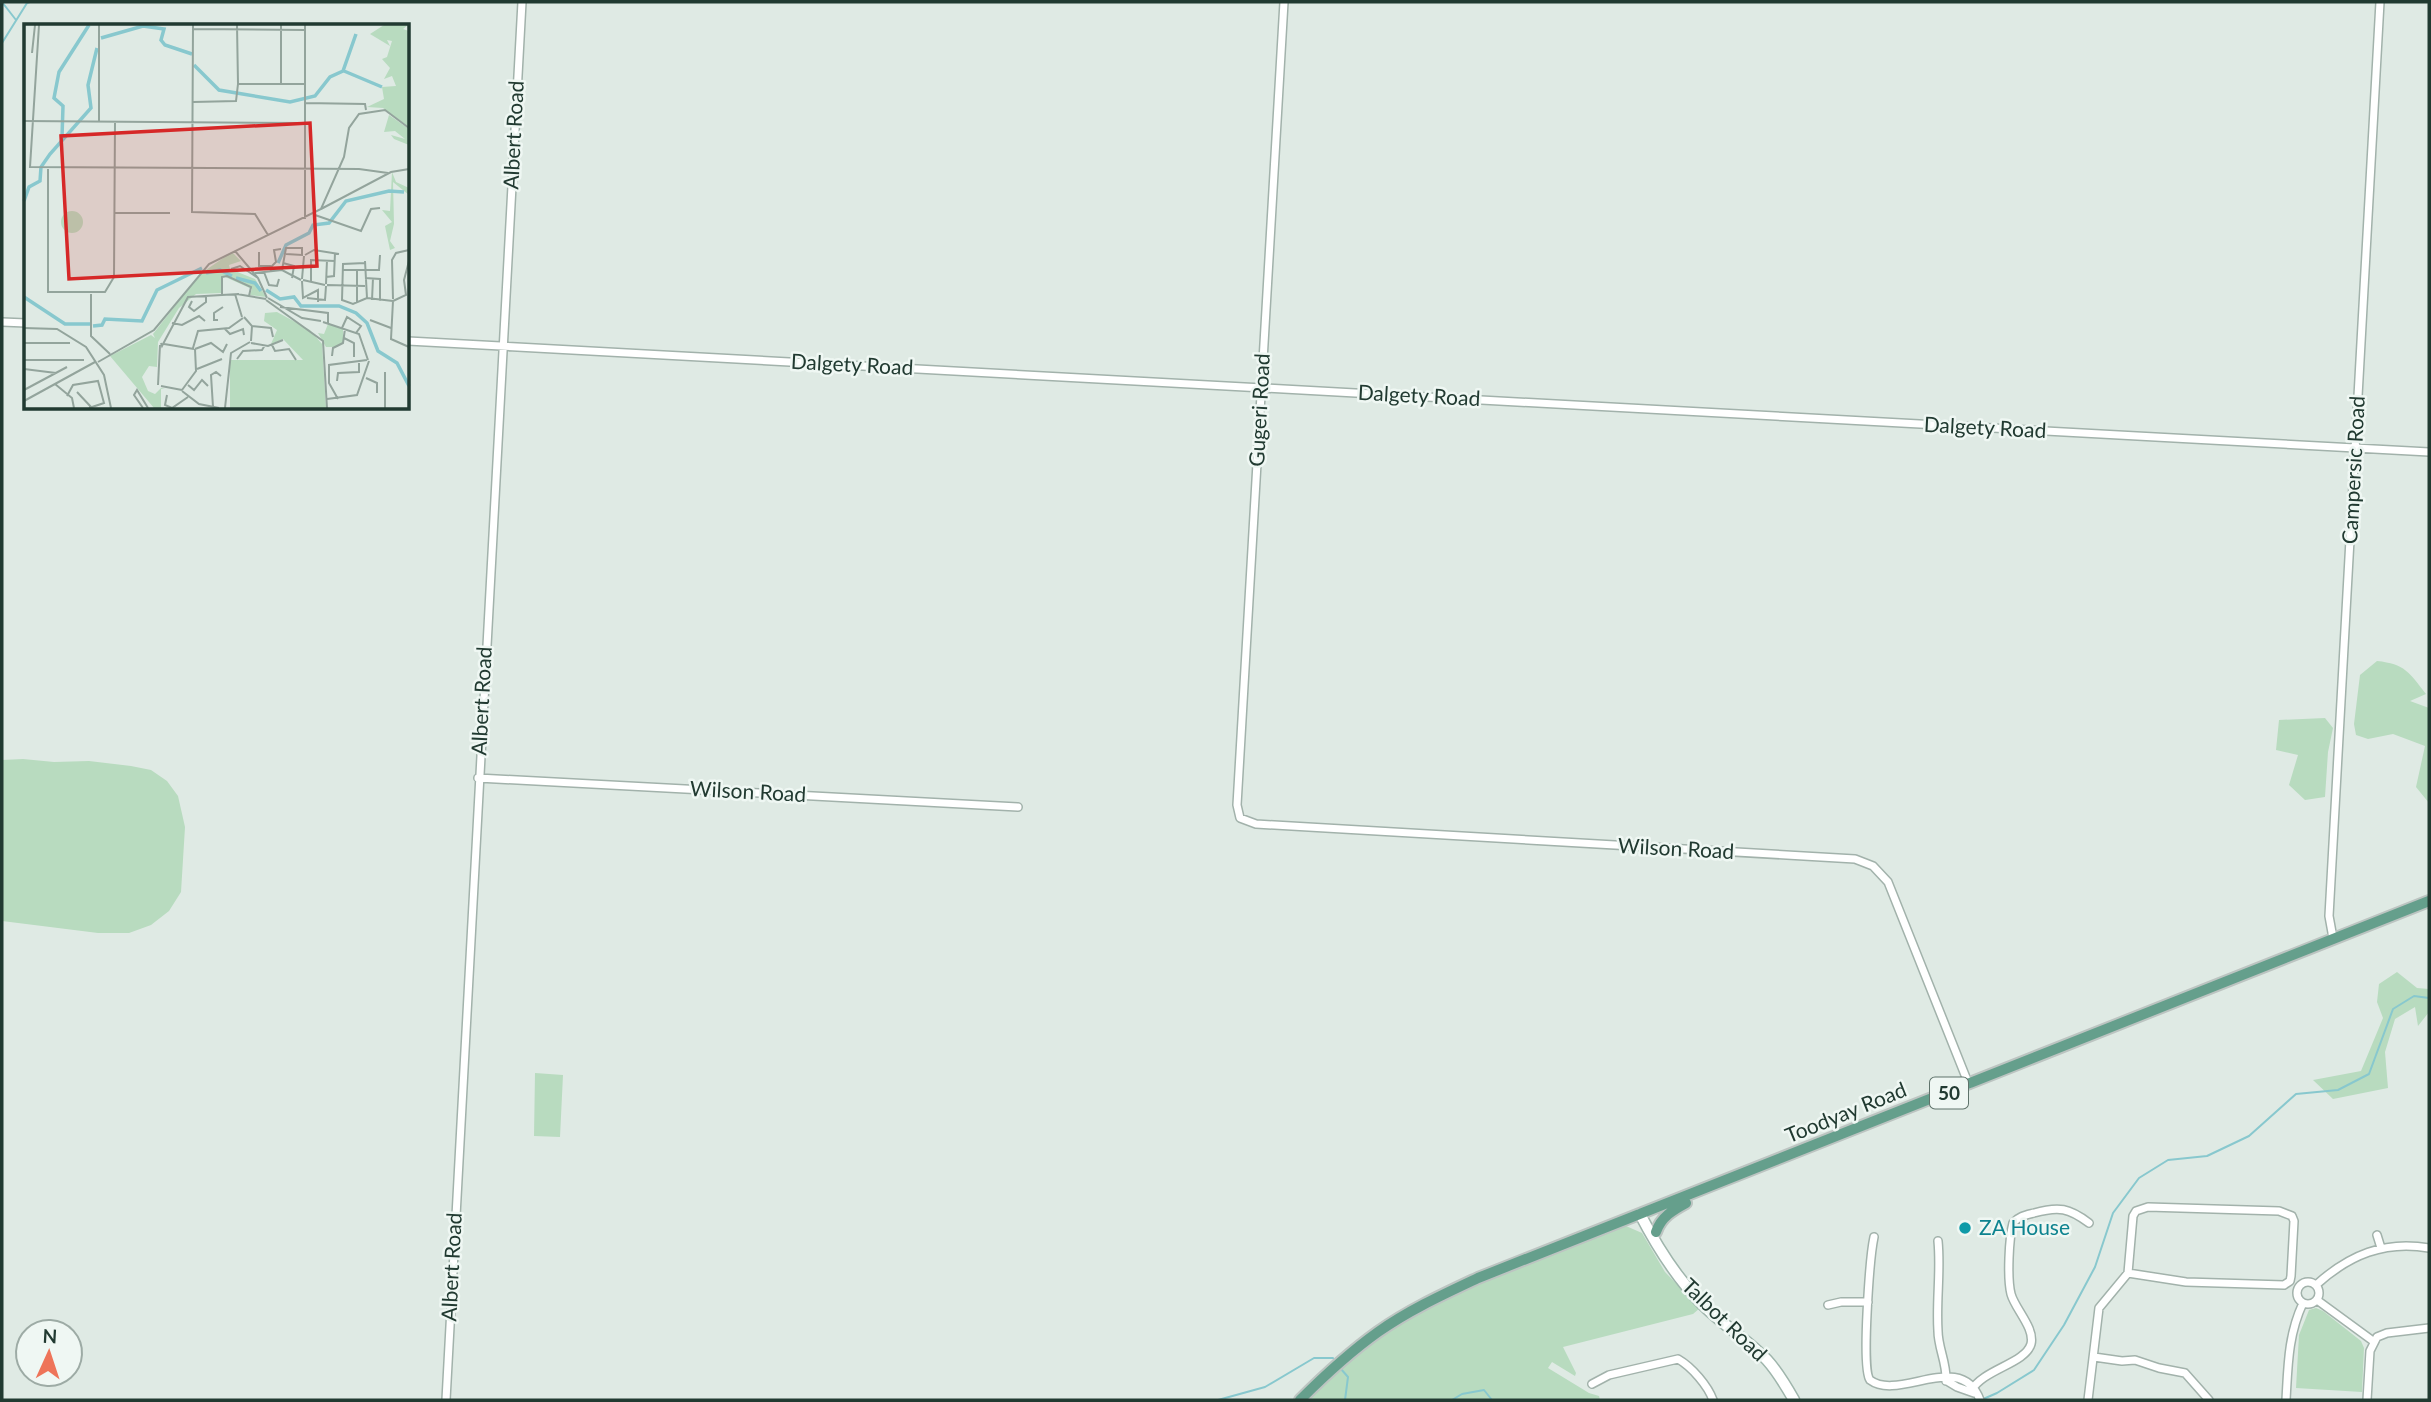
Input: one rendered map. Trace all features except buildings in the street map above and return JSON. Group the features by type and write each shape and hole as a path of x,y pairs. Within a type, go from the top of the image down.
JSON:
{"main road":[{"name":"Toodyay Road","path":"1300,1400 1322,1378 1379,1332 1438,1297 1478,1278 1716,1186 2429,901"},
{"path":"1656,1235 1658,1225 1669,1212 1716,1186"},
{"name":"Talbot Road","path":"1644,1213 1672,1267 1692,1293 1767,1360 1794,1400"}],"street":[{"name":"Albert Road","path":"446,1400 501,345 522,2"},
{"name":"Gugeri Road","path":"1240,818 1237,805 1284,2"},
{"name":"Campersic Road","path":"2333,938 2329,916 2380,2"},
{"path":"2,322 24,323"},
{"name":"Dalgety Road","path":"410,341 2429,452"},
{"name":"Wilson Road","path":"478,778 1018,807"},
{"name":"Wilson Road","path":"1240,818 1256,824 1855,859 1873,866 1888,882 1969,1085"},
{"path":"1874,1237 1868,1302 1866,1371 1870,1380 1894,1390 1960,1380 1976,1393 1983,1376 2024,1354 2031,1342 2030,1333 2012,1298 2010,1286 2014,1223 2020,1217 2057,1208 2089,1223"},
{"path":"2088,1400 2099,1308 2128,1273 2133,1216 2141,1208 2279,1211 2292,1216 2294,1221 2291,1276 2284,1285 2186,1282 2128,1273"},
{"path":"2377,1235 2381,1248"},
{"path":"1938,1241 1938,1336 1946,1381"},
{"path":"2316,1285 2354,1256 2381,1248 2407,1245 2429,1248"},
{"path":"2308,1281 2316,1285 2319,1291 2317,1300 2312,1304 2303,1303 2297,1295 2299,1286 2308,1281"},
{"path":"2317,1300 2373,1341"},
{"path":"1828,1305 1868,1302"},
{"path":"2286,1400 2289,1344 2303,1303"},
{"path":"2367,1400 2373,1341 2387,1333 2429,1328"},
{"path":"2094,1357 2135,1360 2185,1373 2209,1400"},
{"path":"1592,1384 1609,1375 1678,1359 1685,1363 1713,1400"}],"green space":[{"path":"2377,661 2394,664 2406,670 2426,694 2410,701 2429,708 2429,803 2416,787 2425,746 2393,734 2368,739 2356,735 2354,724 2360,675"},
{"path":"2325,718 2333,728 2328,752 2325,797 2305,800 2289,785 2298,755 2276,750 2279,720"},
{"path":"2,760 89,761 131,766 151,770 167,781 178,796 185,827 181,892 169,911 151,925 129,933 98,933 2,921"},
{"path":"2397,972 2417,988 2429,989 2429,1012 2418,1026 2415,1007 2395,1019 2385,1052 2388,1088 2333,1099 2313,1080 2361,1071 2383,1018 2377,1002 2379,984"},
{"path":"535,1073 563,1075 560,1137 534,1136"},
{"path":"1626,1226 1642,1233 1665,1272 1700,1308 1693,1314 1563,1347 1575,1376 1552,1362 1548,1368 1589,1393 1599,1396 1600,1400 1301,1400 1346,1358 1438,1297 1607,1227"},
{"path":"2316,1308 2361,1341 2364,1348 2362,1392 2296,1388 2299,1335 2309,1310"}],"waterway":[{"path":"2,2 16,20"},
{"path":"2,43 30,2"},
{"path":"1981,1400 2034,1370 2064,1325 2095,1267 2113,1213 2139,1178 2168,1160 2207,1156 2249,1136 2296,1094 2338,1090 2369,1074 2393,1009 2414,996 2429,998"},
{"path":"1218,1400 1265,1387 1314,1358 1333,1358 1336,1362"},
{"path":"1341,1369 1348,1377 1345,1400"},
{"path":"1452,1400 1462,1394 1484,1390 1492,1400"}],"place":[{"name":"ZA House","path":"1965,1228"}]}
